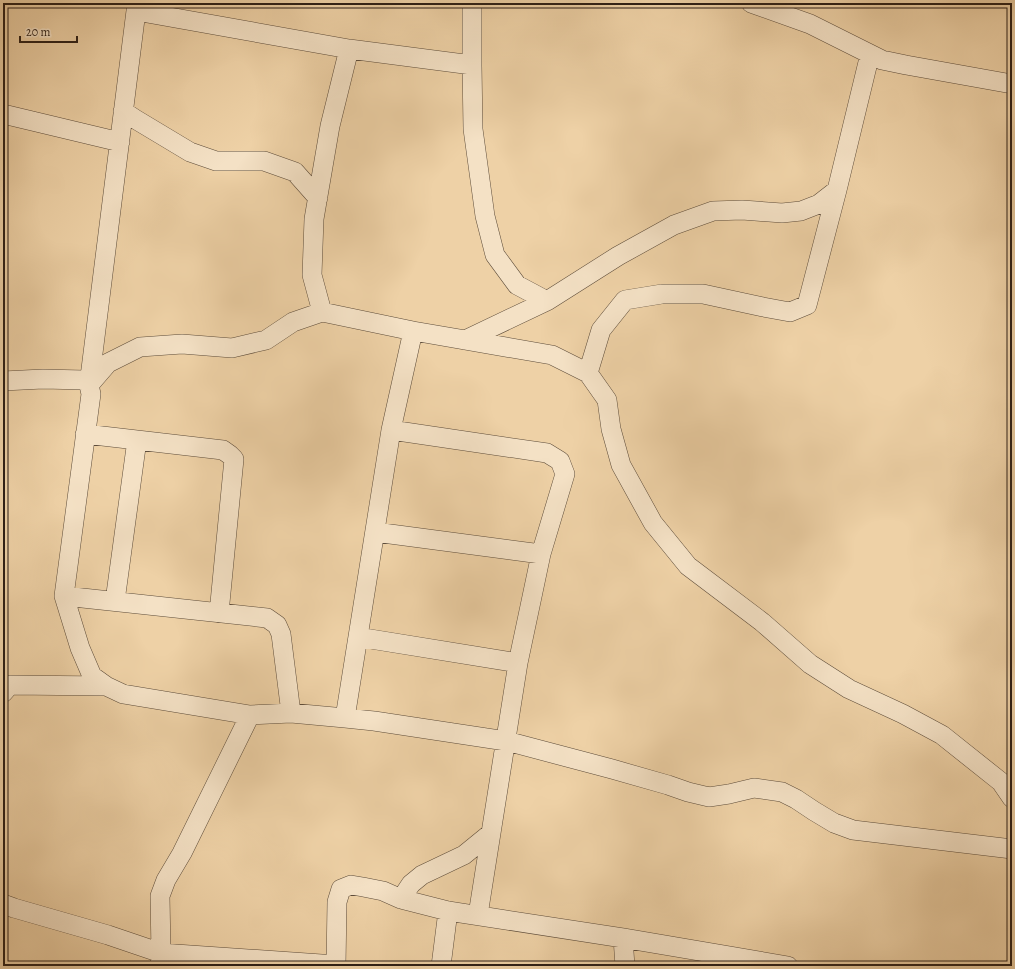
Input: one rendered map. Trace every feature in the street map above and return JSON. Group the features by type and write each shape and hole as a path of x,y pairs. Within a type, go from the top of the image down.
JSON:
{"street":[{"path":"472,3 473,129 485,216 495,255 517,285 546,302"},
{"path":"751,3 810,24 882,60 1012,84"},
{"path":"472,65 348,49 136,7 89,385 91,394 64,596 80,648 92,676 106,686 123,694 250,715 292,713 345,718 506,741 709,797 754,788 782,792 834,823 854,830 1012,849"},
{"path":"322,312 312,275 314,219 330,126 348,49"},
{"path":"588,373 601,330 625,300 662,294 703,294 790,312 807,305 870,54"},
{"path":"124,111 190,152 216,161 264,161 295,172 318,198"},
{"path":"3,114 120,142"},
{"path":"465,340 546,302 618,256 674,225 713,211 801,211 819,204 837,190"},
{"path":"89,385 108,363 140,347 182,344 232,348 266,340 293,322 322,312 413,331 552,355 588,373 607,400 611,429 620,465 654,523 688,566 762,622 810,664 849,689 903,714 942,735 1001,782 1012,798"},
{"path":"345,718 391,430 413,331"},
{"path":"3,380 84,380 89,385"},
{"path":"391,430 547,453 560,460 566,474 541,554 518,662 478,915"},
{"path":"85,434 222,450 234,459 219,613"},
{"path":"115,601 137,440"},
{"path":"375,532 541,554"},
{"path":"64,596 267,618 277,625 281,634 292,713"},
{"path":"358,637 518,662"},
{"path":"3,692 10,685 106,686"},
{"path":"161,960 160,896 166,880 182,853 250,715"},
{"path":"401,899 411,884 422,875 464,855 491,833"},
{"path":"3,904 108,935 161,960 336,966 337,902 342,889 351,885 383,892 401,899 448,911 623,938 788,966"},
{"path":"441,966 448,911"},
{"path":"623,938 625,966"}]}
